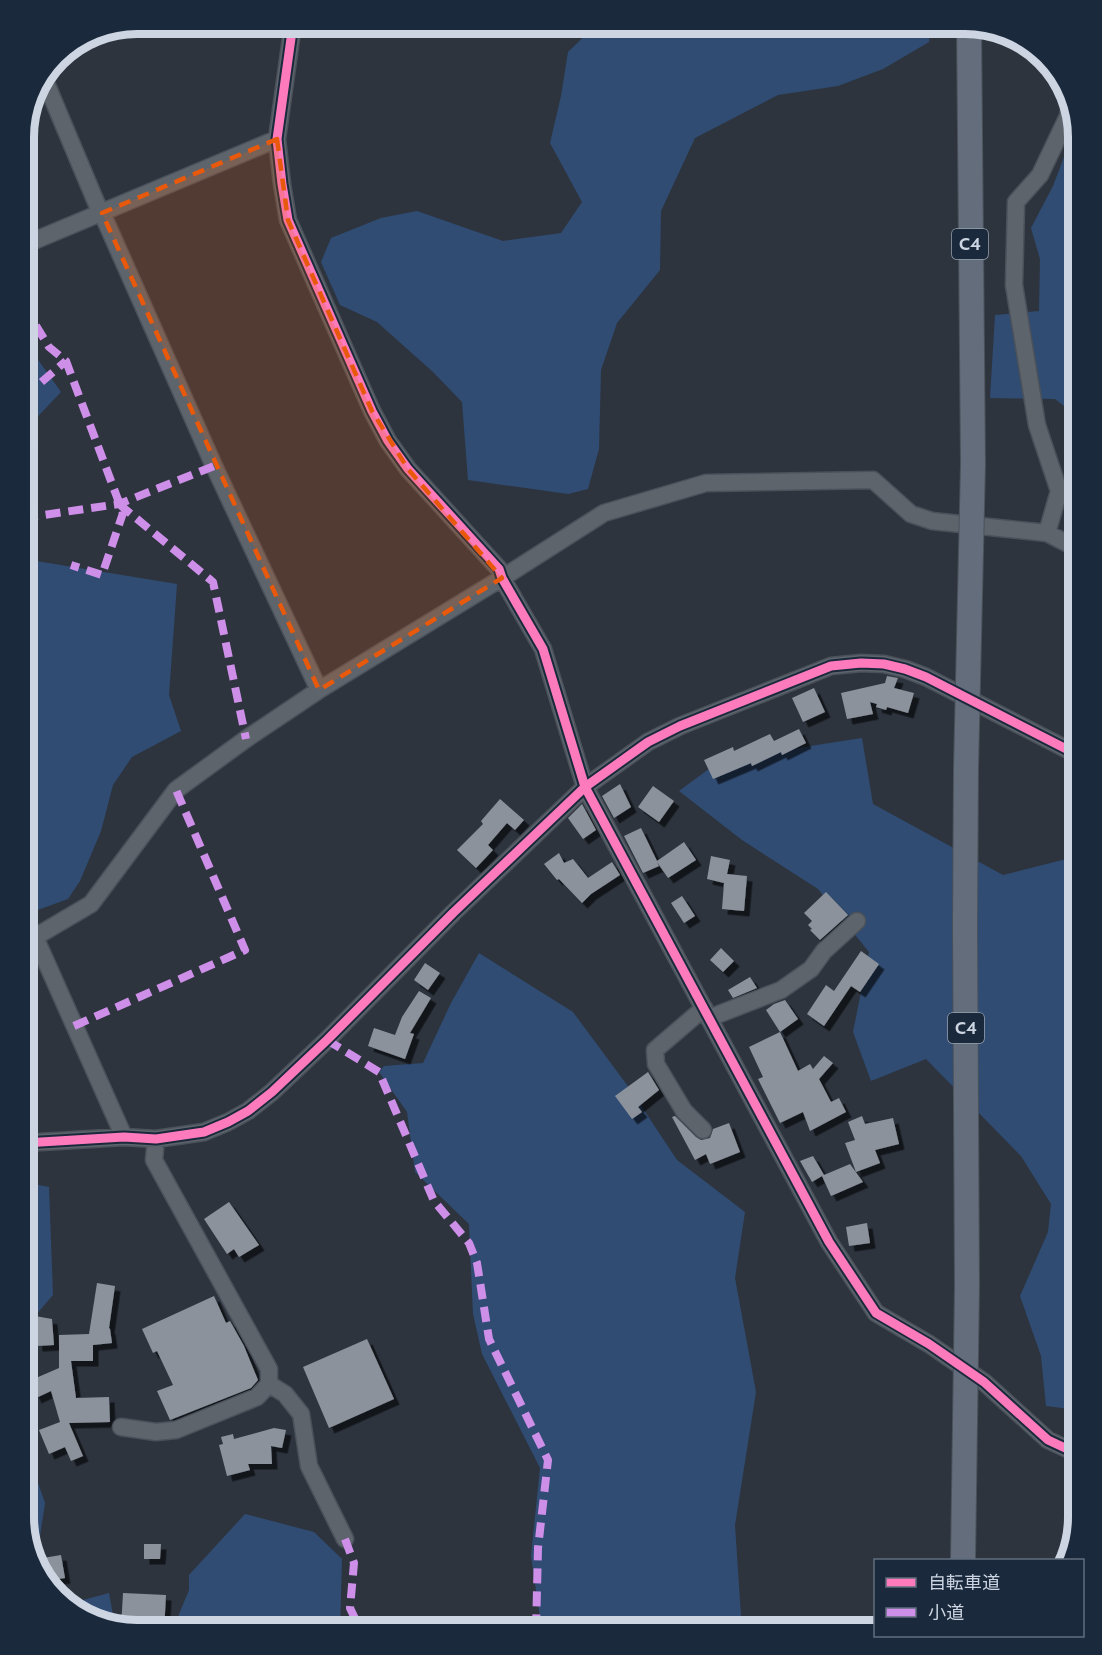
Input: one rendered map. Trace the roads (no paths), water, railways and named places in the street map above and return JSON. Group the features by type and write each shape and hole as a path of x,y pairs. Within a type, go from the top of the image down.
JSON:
{"highway":[{"name":"C4","path":"963,1559 967,1286 966,770 973,464 969,35"}],"street":[{"path":"292,34 277,139 288,220 372,411 388,441 408,469 499,569 543,649 585,787 829,1242 876,1313 929,1344 984,1382 1048,1440 1068,1449"},
{"path":"48,88 101,213 214,466 319,690"},
{"path":"1047,533 1059,491 1037,424 1014,285 1016,202 1040,175 1066,120"},
{"path":"35,240 277,139"},
{"path":"34,937 91,904 176,790 319,690 604,513 706,483 873,480 911,514 932,521 1047,533 1068,544"},
{"path":"34,1142 124,1137 156,1140 204,1132 248,1111 272,1092 327,1040 453,913 585,787 648,742 680,726 831,666 861,663 884,664 905,669 926,677 1068,751"},
{"path":"703,1130 684,1111 656,1065 655,1050 706,1013 781,990 811,969 824,951 857,921"},
{"path":"34,949 124,1137"},
{"path":"121,1427 156,1432 176,1430 257,1397 269,1384 269,1369 154,1160 156,1140"},
{"path":"269,1384 285,1394 301,1414 309,1466 345,1539"}]}
